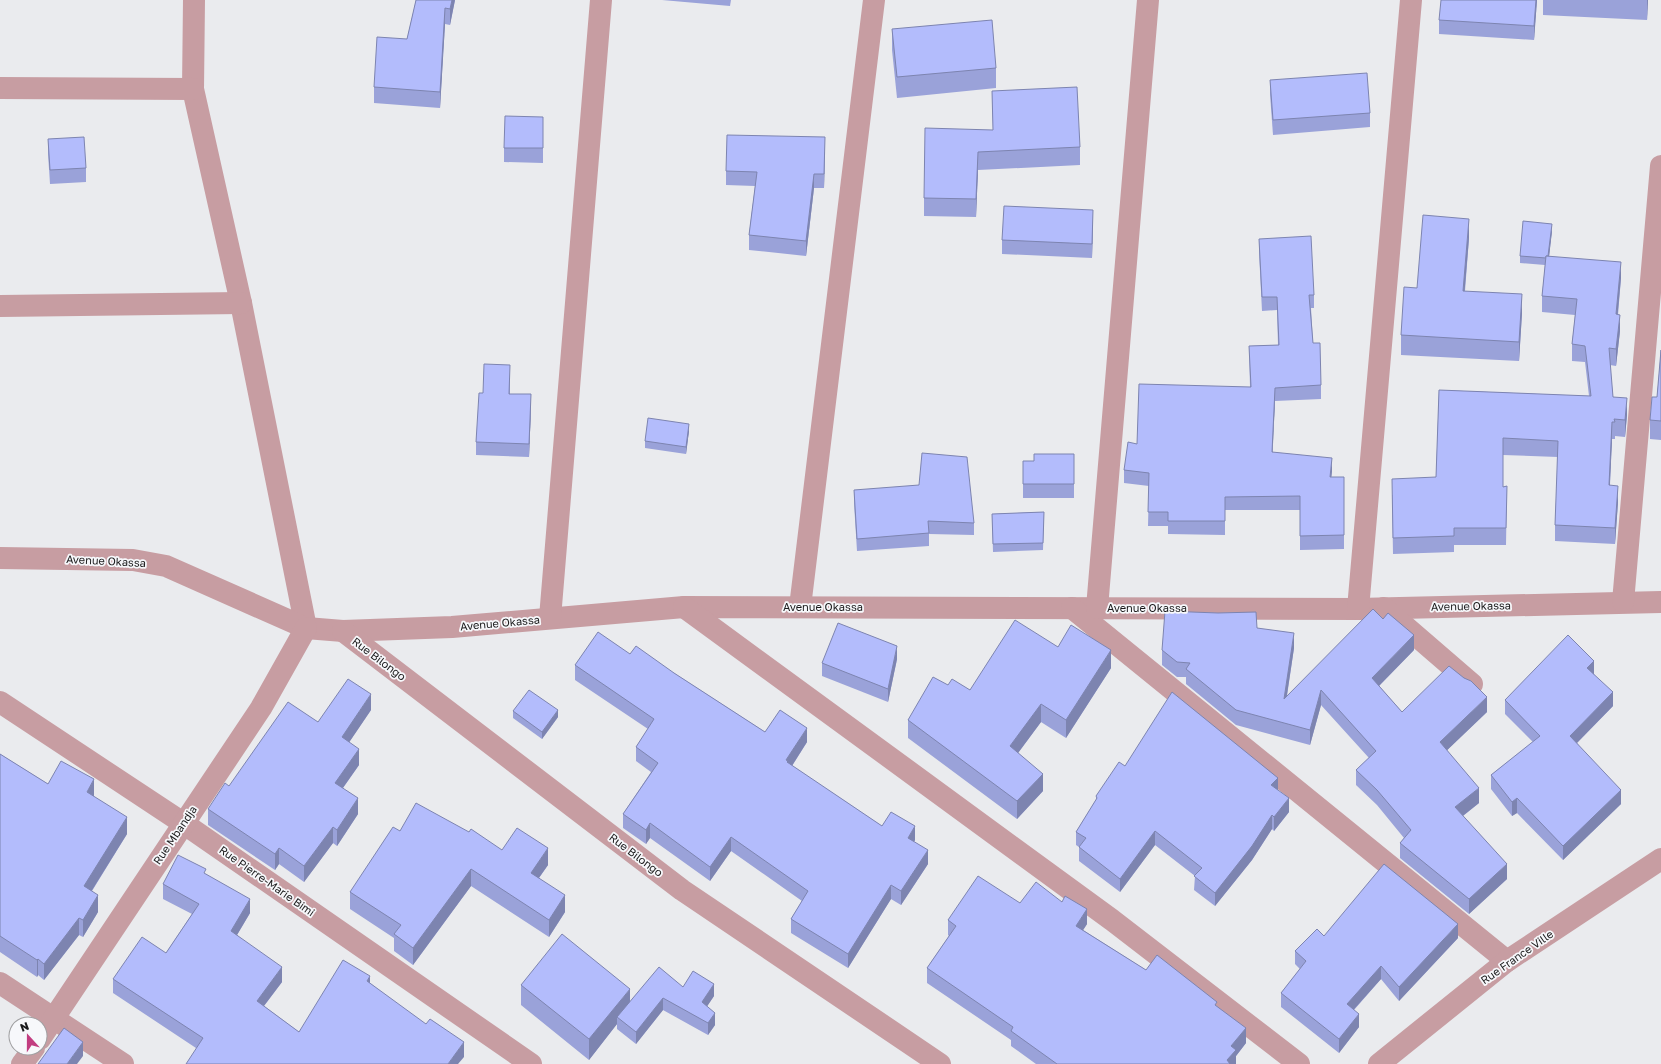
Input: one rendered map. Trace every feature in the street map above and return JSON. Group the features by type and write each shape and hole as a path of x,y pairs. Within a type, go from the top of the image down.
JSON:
{"street":[{"path":"194,0 193,89 241,303 306,628"},
{"path":"550,618 601,0"},
{"path":"800,607 874,0"},
{"path":"1097,608 1148,0"},
{"path":"1358,609 1412,0"},
{"path":"0,88 193,89"},
{"path":"1623,602 1661,166"},
{"path":"0,306 241,303"},
{"name":"Avenue Okassa","path":"0,558 133,560 166,566 306,628 343,631 452,627 684,607 1358,609 1661,602"},
{"path":"684,607 1112,920 1299,1064"},
{"path":"1072,608 1507,962"},
{"path":"1384,608 1472,684"},
{"name":"Rue Mbandja","path":"48,1027 261,708 306,628"},
{"name":"Rue Bilongo","path":"343,631 682,890 940,1064"},
{"name":"Rue Pierre-Marie Bimi","path":"0,702 183,823 531,1064"},
{"name":"Rue France Ville","path":"1379,1064 1507,962 1661,859"},
{"path":"0,983 122,1064"}],"building":[{"path":"416,0 452,0 450,9 445,8 440,92 374,87 377,37 407,39"},
{"path":"1441,0 1536,0 1534,26 1439,20"},
{"path":"992,20 996,68 897,77 892,29"},
{"path":"1367,73 1370,113 1273,120 1270,80"},
{"path":"1077,87 1080,147 978,152 976,199 924,198 925,128 993,130 992,91"},
{"path":"505,116 543,117 543,148 504,148"},
{"path":"727,135 825,137 824,174 814,174 806,241 749,235 757,172 726,171"},
{"path":"84,137 86,168 50,170 48,139"},
{"path":"1004,206 1093,210 1092,244 1002,240"},
{"path":"1423,215 1469,219 1463,291 1522,294 1519,342 1401,335 1404,287 1417,288"},
{"path":"1523,221 1552,224 1548,256 1546,256 1546,258 1520,256"},
{"path":"1311,236 1314,295 1309,295 1313,343 1320,343 1321,385 1275,388 1272,452 1332,458 1330,477 1344,477 1344,535 1300,536 1300,496 1225,497 1225,521 1168,521 1168,512 1148,512 1149,473 1124,470 1128,442 1137,444 1139,384 1251,387 1249,346 1279,345 1277,297 1262,297 1259,239"},
{"path":"1546,256 1621,262 1616,314 1620,315 1616,349 1609,348 1613,397 1627,398 1625,420 1614,419 1615,422 1612,422 1609,485 1618,486 1615,528 1555,525 1558,441 1503,438 1503,487 1507,486 1506,528 1454,528 1454,536 1393,538 1392,479 1436,477 1439,390 1591,396 1585,346 1572,344 1577,299 1542,296"},
{"path":"1661,350 1661,421 1650,420 1652,397 1657,397"},
{"path":"484,364 510,365 509,394 531,394 529,444 476,442 479,393 483,393"},
{"path":"648,418 689,424 686,447 645,441"},
{"path":"922,453 967,457 974,523 928,521 929,533 857,539 854,490 919,485"},
{"path":"1034,454 1074,454 1074,484 1023,484 1023,461 1034,461"},
{"path":"1044,512 1043,543 993,544 992,514"},
{"path":"1373,609 1383,619 1388,613 1414,635 1372,678 1402,712 1449,666 1464,678 1471,681 1487,697 1440,742 1479,788 1455,807 1507,864 1469,899 1400,843 1411,830 1377,790 1356,770 1376,751 1321,690 1310,730 1236,710 1186,669 1190,663 1177,662 1162,650 1165,611 1218,613 1256,612 1257,628 1294,633 1284,699"},
{"path":"1015,620 1058,647 1071,625 1111,650 1066,720 1041,704 1010,746 1043,774 1017,801 908,720 933,677 948,685 952,679 970,690"},
{"path":"838,623 897,646 888,689 822,663"},
{"path":"598,632 630,654 636,646 674,673 765,732 780,710 807,728 786,760 788,761 787,762 882,826 891,812 915,826 908,838 928,850 901,891 891,885 848,954 791,919 808,891 731,837 710,867 650,823 646,830 623,814 658,763 636,747 654,719 575,665"},
{"path":"1568,635 1594,661 1587,668 1613,692 1570,736 1621,790 1563,846 1517,798 1512,802 1491,775 1540,736 1505,700"},
{"path":"348,679 371,694 342,737 359,749 335,783 358,798 337,830 333,827 304,866 279,848 275,854 208,809 225,783 229,786 288,702 318,722"},
{"path":"529,690 558,710 542,732 513,711"},
{"path":"1172,692 1278,778 1271,785 1289,798 1274,817 1272,815 1252,846 1215,893 1194,876 1202,868 1155,831 1120,879 1079,847 1086,838 1076,832 1097,798 1096,796 1119,762 1125,766"},
{"path":"0,754 48,784 61,761 94,779 87,792 127,817 84,886 98,895 83,920 79,918 44,964 0,936"},
{"path":"416,803 469,832 471,829 502,850 517,828 548,848 531,873 565,895 549,920 471,869 413,948 394,934 401,925 350,892 393,827 400,831"},
{"path":"178,855 206,869 204,873 250,899 231,931 282,967 257,1001 299,1032 343,960 370,976 367,981 426,1024 430,1019 464,1042 448,1064 186,1064 203,1038 113,979 142,937 166,953 199,904 163,884"},
{"path":"1384,864 1458,924 1399,987 1381,966 1347,1004 1359,1014 1339,1039 1281,993 1306,961 1295,951 1317,929 1324,936"},
{"path":"978,876 1020,903 1036,882 1062,902 1065,896 1087,909 1076,926 1146,970 1157,955 1217,1002 1215,1005 1246,1028 1231,1046 1236,1050 1227,1060 1230,1064 1057,1064 1011,1031 1013,1027 927,968 956,926 948,920"},
{"path":"562,934 630,989 589,1039 521,985"},
{"path":"659,967 683,987 693,971 714,984 702,1002 715,1013 708,1023 663,998 636,1032 617,1017"},
{"path":"64,1028 83,1042 67,1064 38,1064 44,1056 48,1056 48,1050"}]}
